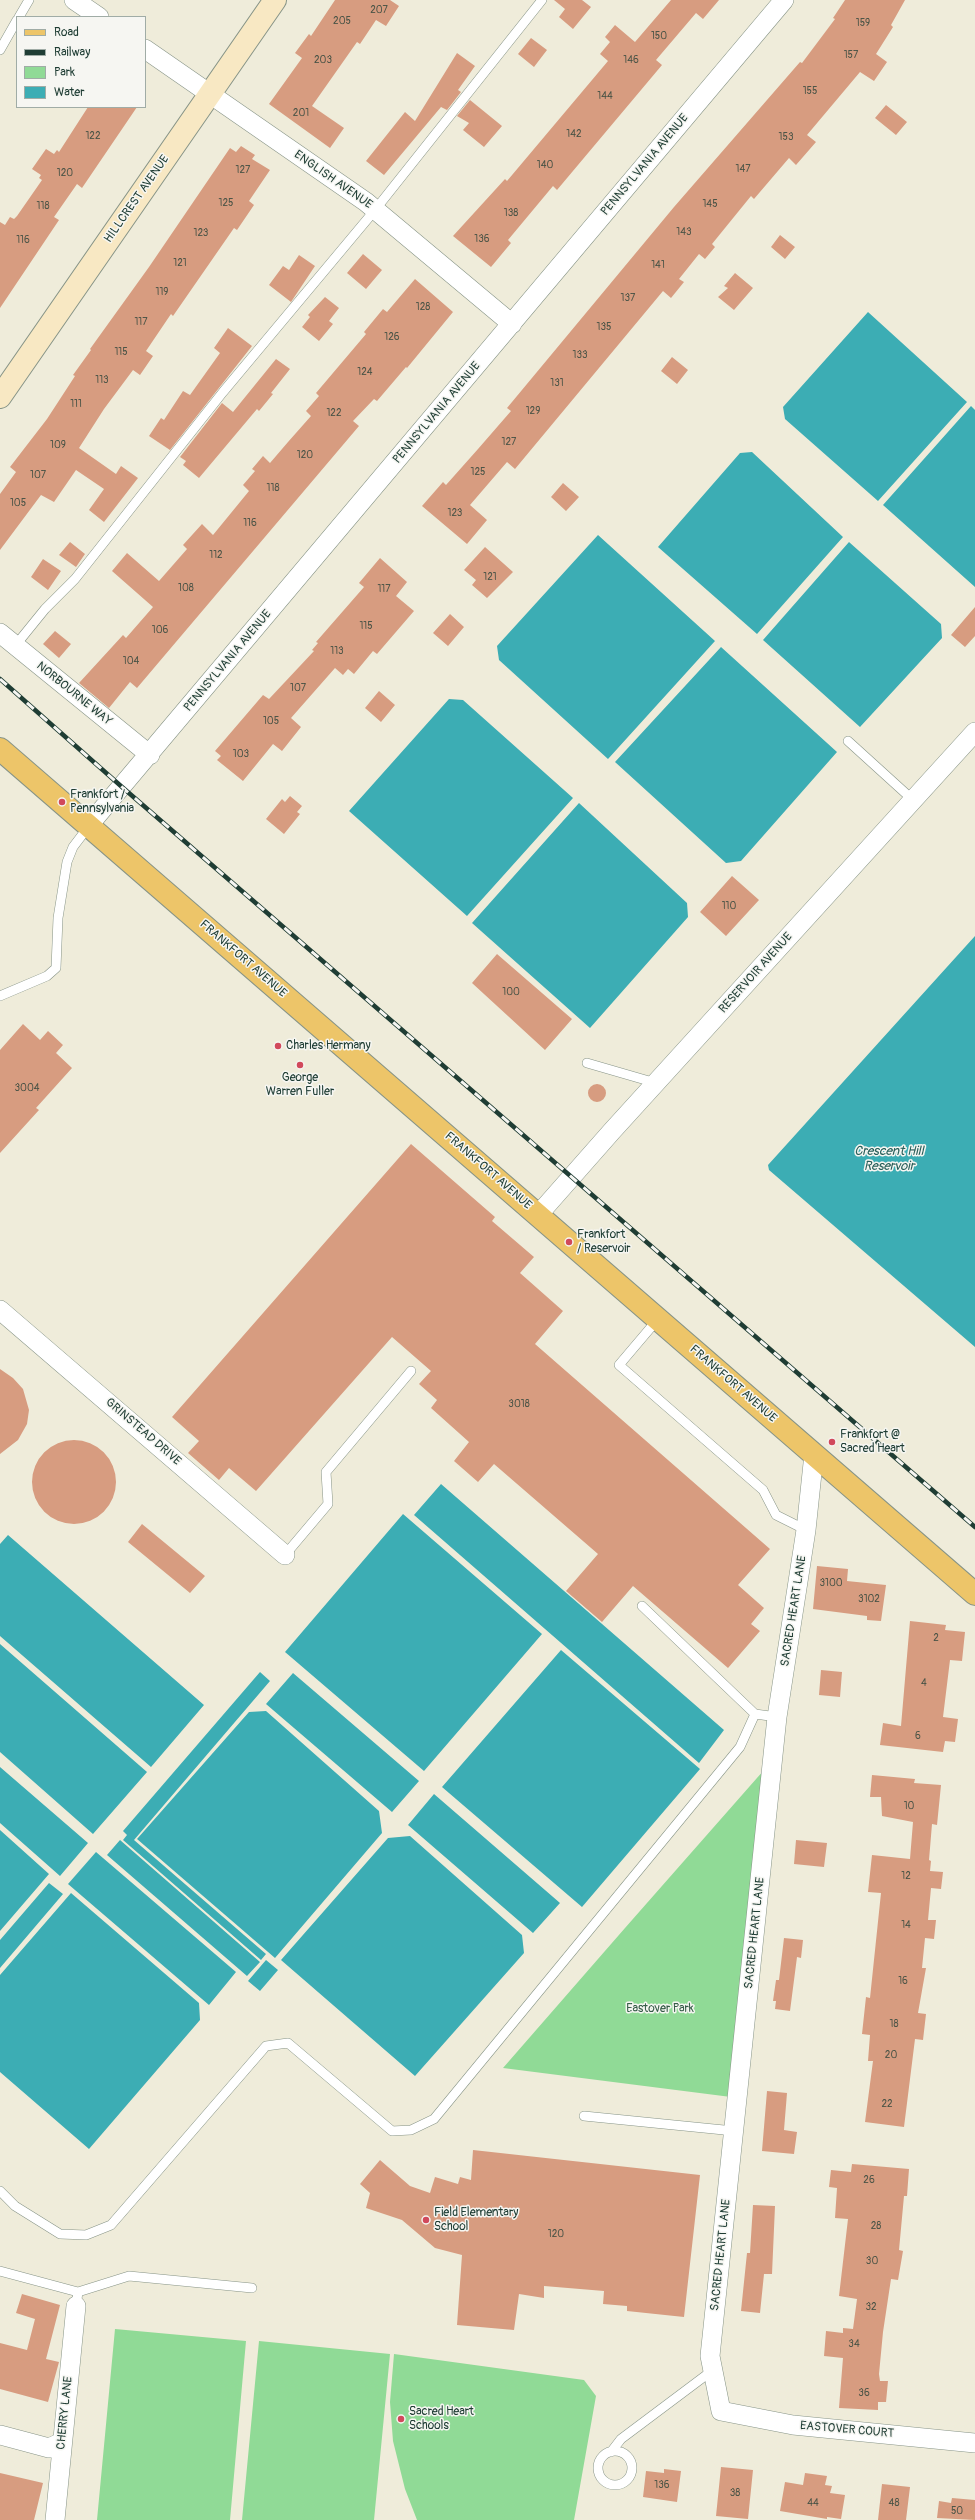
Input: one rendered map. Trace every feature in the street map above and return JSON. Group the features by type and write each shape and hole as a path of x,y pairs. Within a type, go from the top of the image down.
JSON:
{"main road":[{"name":"HILLCREST AVENUE","path":"0,397 275,0"},
{"name":"FRANKFORT AVENUE","path":"0,749 975,1594"}],"street":[{"path":"74,0 98,16"},
{"name":"PENNSYLVANIA AVENUE","path":"89,826 784,0"},
{"name":"ENGLISH AVENUE","path":"146,50 375,210 512,324"},
{"name":"NORBOURNE WAY","path":"0,633 150,755"},
{"name":"RESERVOIR AVENUE","path":"538,1215 975,732"},
{"name":"GRINSTEAD DRIVE","path":"0,1310 285,1555"},
{"name":"SACRED HEART LANE","path":"721,2411 710,2356 777,1717 806,1530 814,1454"},
{"name":"CHERRY LANE","path":"55,2520 77,2299"},
{"name":"EASTOVER COURT","path":"721,2411 793,2425 975,2442"},
{"path":"0,2435 49,2448 62,2442"}],"lane":[{"path":"20,16 29,0"},
{"path":"15,646 45,609 75,579 223,392 375,210 542,0"},
{"path":"0,50 16,22"},
{"path":"848,740 913,800"},
{"path":"0,996 47,976 56,968 58,918 67,862 72,848 89,826"},
{"path":"587,1063 656,1083"},
{"path":"658,1319 619,1365 763,1490 776,1515 806,1530"},
{"path":"285,1555 328,1504 326,1472 411,1370"},
{"path":"642,1606 755,1714 777,1717"},
{"path":"0,2191 15,2206 60,2234 86,2235 111,2226 266,2046 288,2043 392,2131 411,2130 434,2119 740,1746 755,1714"},
{"path":"584,2116 734,2131"},
{"path":"0,2271 77,2299 129,2276 252,2288"},
{"path":"611,2452 621,2439 713,2370"}],"green space":[{"name":"Eastover Park","path":"764,1770 731,2097 503,2068 625,1928"},
{"path":"115,2329 246,2341 230,2520 97,2520"},
{"path":"259,2341 390,2354 374,2520 242,2520"},
{"path":"394,2354 584,2380 596,2396 574,2520 417,2520 405,2489 393,2441 390,2402"}],"water":[{"path":"868,312 967,402 878,501 785,419 783,407"},
{"path":"971,406 975,410 975,587 883,505"},
{"path":"752,452 843,537 757,634 658,547 740,453"},
{"path":"598,535 715,641 608,759 499,660 497,646"},
{"path":"849,542 941,624 942,638 860,727 763,640"},
{"path":"721,647 837,752 741,861 726,863 615,762"},
{"path":"449,699 463,700 573,798 467,916 349,811"},
{"path":"579,803 687,903 688,917 590,1028 472,923"},
{"name":"Crescent Hill Reservoir","path":"975,936 975,1347 769,1170 768,1165"},
{"path":"441,1484 724,1730 699,1763 414,1515"},
{"path":"403,1514 542,1634 424,1771 285,1652"},
{"path":"8,1535 204,1705 151,1767 0,1636 0,1544"},
{"path":"0,1644 147,1772 93,1834 0,1752"},
{"path":"561,1650 700,1769 582,1907 442,1787"},
{"path":"260,1672 270,1681 134,1840 266,1954 261,1960 123,1840 127,1835 123,1831"},
{"path":"293,1673 419,1781 392,1812 266,1704"},
{"path":"266,1711 379,1811 382,1833 275,1958 137,1839 249,1712"},
{"path":"0,1767 88,1843 60,1876 0,1823"},
{"path":"434,1794 560,1903 533,1933 408,1825"},
{"path":"0,1830 49,1874 0,1931"},
{"path":"410,1836 522,1935 524,1953 415,2076 281,1960 388,1838"},
{"path":"120,1840 260,1962 247,1976 107,1855"},
{"path":"96,1852 236,1972 209,2005 68,1884"},
{"path":"49,1883 63,1894 0,1968 0,1940"},
{"path":"71,1893 199,2003 200,2020 89,2149 0,2072 0,1975"},
{"path":"266,1960 278,1970 260,1991 248,1981"}],"building":[{"path":"335,0 390,0 399,6 386,26 376,20 360,44 357,42 312,106 344,128 330,148 269,104 302,58 295,53 309,34 311,36"},
{"path":"554,0 582,0 591,7 573,29 559,17 565,9"},
{"path":"671,0 719,0 703,19 696,13 656,60 662,65 557,190 553,186 508,240 511,243 491,267 453,236 505,179 507,181 608,61 600,54 610,42 605,37 615,25 635,42"},
{"path":"845,0 905,0 891,25 893,27 876,54 887,62 874,81 860,72 807,135 816,142 796,165 789,158 754,199 751,196 712,244 715,247 705,259 699,254 679,279 684,282 671,298 663,291 515,469 507,462 470,505 487,520 467,544 422,506 443,482 446,485 511,411 507,408 674,207 800,62 802,63 835,19 833,18"},
{"path":"531,38 547,50 534,67 518,54"},
{"path":"457,53 475,66 458,90 461,92 447,110 441,107 384,175 366,161 405,112 415,121"},
{"path":"470,100 502,126 484,147 463,130 469,123 457,116"},
{"path":"886,105 907,122 896,135 875,118"},
{"path":"87,108 136,108 82,188 77,184 54,217 59,220 0,308 0,222 5,225 10,217 14,219 17,216 42,180 39,178 41,175 32,169 46,149 54,154 57,150 59,152"},
{"path":"241,146 255,155 252,159 270,170 249,201 254,205 237,230 234,228 173,316 171,314 146,351 153,356 140,375 133,370 104,409 79,448 116,474 121,466 138,478 104,522 89,510 104,489 76,470 54,502 41,495 0,550 0,494 16,472 10,467 47,419 75,376 73,375 91,350 90,349 149,267 230,148 236,152"},
{"path":"780,235 795,247 785,259 771,247"},
{"path":"363,254 382,270 366,289 347,273"},
{"path":"299,255 315,266 291,302 269,285 283,266 289,270"},
{"path":"735,273 753,288 734,310 718,297 728,288 724,286"},
{"path":"415,279 453,312 407,368 406,367 377,401 374,399 353,421 359,426 137,688 130,682 109,708 79,683 123,635 126,638 153,607 112,571 127,553 159,581 187,549 183,545 202,524 213,535 249,491 243,485 255,471 252,469 263,456 270,463 311,416 306,411 319,396 316,393 366,334 364,332 383,309 387,312"},
{"path":"325,297 339,308 329,321 333,324 319,341 302,327 310,317 308,315"},
{"path":"228,328 252,346 170,450 149,436 161,418 164,420 183,391 190,395 220,353 214,348"},
{"path":"672,357 688,370 677,384 661,371"},
{"path":"276,359 290,369 259,411 257,409 199,478 183,465 186,461 180,457 222,403 233,412"},
{"path":"563,483 579,497 566,511 551,497"},
{"path":"70,542 85,554 76,567 59,555"},
{"path":"485,547 513,572 487,598 472,585 476,580 464,570"},
{"path":"380,558 407,582 396,596 414,611 377,654 373,651 354,674 348,669 343,675 335,668 291,718 301,727 282,751 273,744 243,781 217,760 221,756 215,751 263,695 269,699 314,651 312,650 318,643 316,642 364,587 359,583"},
{"path":"43,559 61,571 48,590 31,577"},
{"path":"975,607 975,636 965,647 951,635"},
{"path":"450,614 464,627 448,646 433,633"},
{"path":"55,631 71,644 59,658 43,644"},
{"path":"379,691 395,705 381,722 365,708"},
{"path":"290,796 302,806 297,812 300,814 284,834 266,819 282,799 285,802"},
{"path":"732,876 759,900 726,936 700,912"},
{"path":"497,954 572,1019 545,1050 472,983"},
{"path":"23,1024 40,1040 48,1031 63,1045 56,1053 72,1068 36,1108 39,1110 0,1153 0,1050"},
{"path":"597,1084 603,1087 606,1093 603,1099 597,1102 591,1099 588,1093 591,1087"},
{"path":"411,1144 495,1217 492,1221 534,1257 520,1273 563,1311 535,1344 770,1549 738,1585 764,1608 751,1624 760,1631 728,1668 633,1586 602,1622 566,1591 598,1554 494,1464 478,1482 454,1461 469,1442 431,1408 437,1400 419,1384 431,1371 392,1337 256,1491 229,1468 219,1480 188,1453 199,1441 172,1417"},
{"path":"0,1369 13,1378 23,1389 29,1410 27,1424 18,1440 0,1454"},
{"path":"74,1440 90,1443 104,1452 113,1466 116,1482 113,1498 104,1512 90,1521 74,1524 58,1521 44,1512 35,1498 32,1482 35,1466 44,1452 58,1443"},
{"path":"142,1524 205,1576 190,1593 128,1542"},
{"path":"817,1566 848,1569 847,1581 886,1585 881,1621 867,1620 867,1616 813,1609"},
{"path":"910,1621 946,1625 945,1630 965,1632 962,1661 950,1660 943,1717 958,1719 955,1742 945,1741 943,1752 880,1745 883,1723 901,1726"},
{"path":"821,1670 842,1672 840,1697 819,1695"},
{"path":"872,1775 915,1779 914,1783 941,1785 937,1825 932,1824 929,1860 931,1861 930,1871 943,1872 941,1889 931,1888 928,1920 936,1920 934,1939 925,1938 922,1968 926,1968 918,2013 926,2014 923,2040 915,2039 904,2127 865,2122 873,2061 868,2061 870,2035 862,2034 866,1997 870,1998 881,1893 868,1892 872,1855 910,1859 913,1822 882,1816 881,1797 870,1797"},
{"path":"796,1840 827,1843 824,1867 794,1864"},
{"path":"784,1938 803,1940 801,1958 797,1957 790,2011 775,2009 776,2001 773,2001 776,1980 779,1980"},
{"path":"767,2091 787,2093 784,2130 797,2132 794,2154 762,2151"},
{"name":"Field Elementary School","path":"473,2150 700,2175 684,2317 627,2311 627,2306 603,2304 604,2291 544,2286 544,2298 519,2294 514,2330 457,2325 462,2255 435,2248 402,2220 366,2208 370,2193 360,2184 380,2160 410,2186 430,2193 435,2177 458,2184 460,2177 471,2180"},
{"path":"852,2164 909,2169 907,2196 904,2196 899,2250 903,2251 898,2280 891,2279 883,2332 879,2374 880,2381 888,2381 886,2402 878,2402 878,2410 839,2408 843,2358 824,2356 826,2331 843,2333 843,2328 853,2329 857,2299 839,2296 848,2219 835,2218 837,2188 829,2187 831,2170 851,2172"},
{"path":"753,2205 775,2206 772,2274 764,2274 760,2313 741,2311 747,2253 750,2253"},
{"path":"22,2294 60,2305 46,2359 59,2362 48,2402 0,2389 0,2343 27,2350 35,2319 16,2313"},
{"path":"721,2467 753,2470 748,2519 716,2516"},
{"path":"664,2469 681,2471 677,2502 643,2497 646,2471 664,2473"},
{"path":"0,2473 43,2483 34,2520 0,2520"},
{"path":"805,2473 827,2476 825,2485 832,2486 830,2493 845,2495 841,2519 827,2517 827,2519 780,2511 785,2482 803,2485"},
{"path":"882,2484 910,2487 906,2520 878,2520"},
{"path":"952,2498 975,2500 975,2520 937,2518 939,2501 951,2503"}],"railway":[{"path":"0,679 122,787 975,1527"}],"place":[{"name":"Frankfort / Pennsylvania","path":"62,802"},
{"name":"Charles Hermany","path":"278,1046"},
{"name":"George Warren Fuller","path":"300,1065"},
{"name":"Frankfort / Reservoir","path":"569,1242"},
{"name":"Frankfort @ Sacred Heart","path":"832,1442"},
{"name":"Field Elementary School","path":"426,2220"},
{"name":"Sacred Heart Schools","path":"401,2419"}]}
